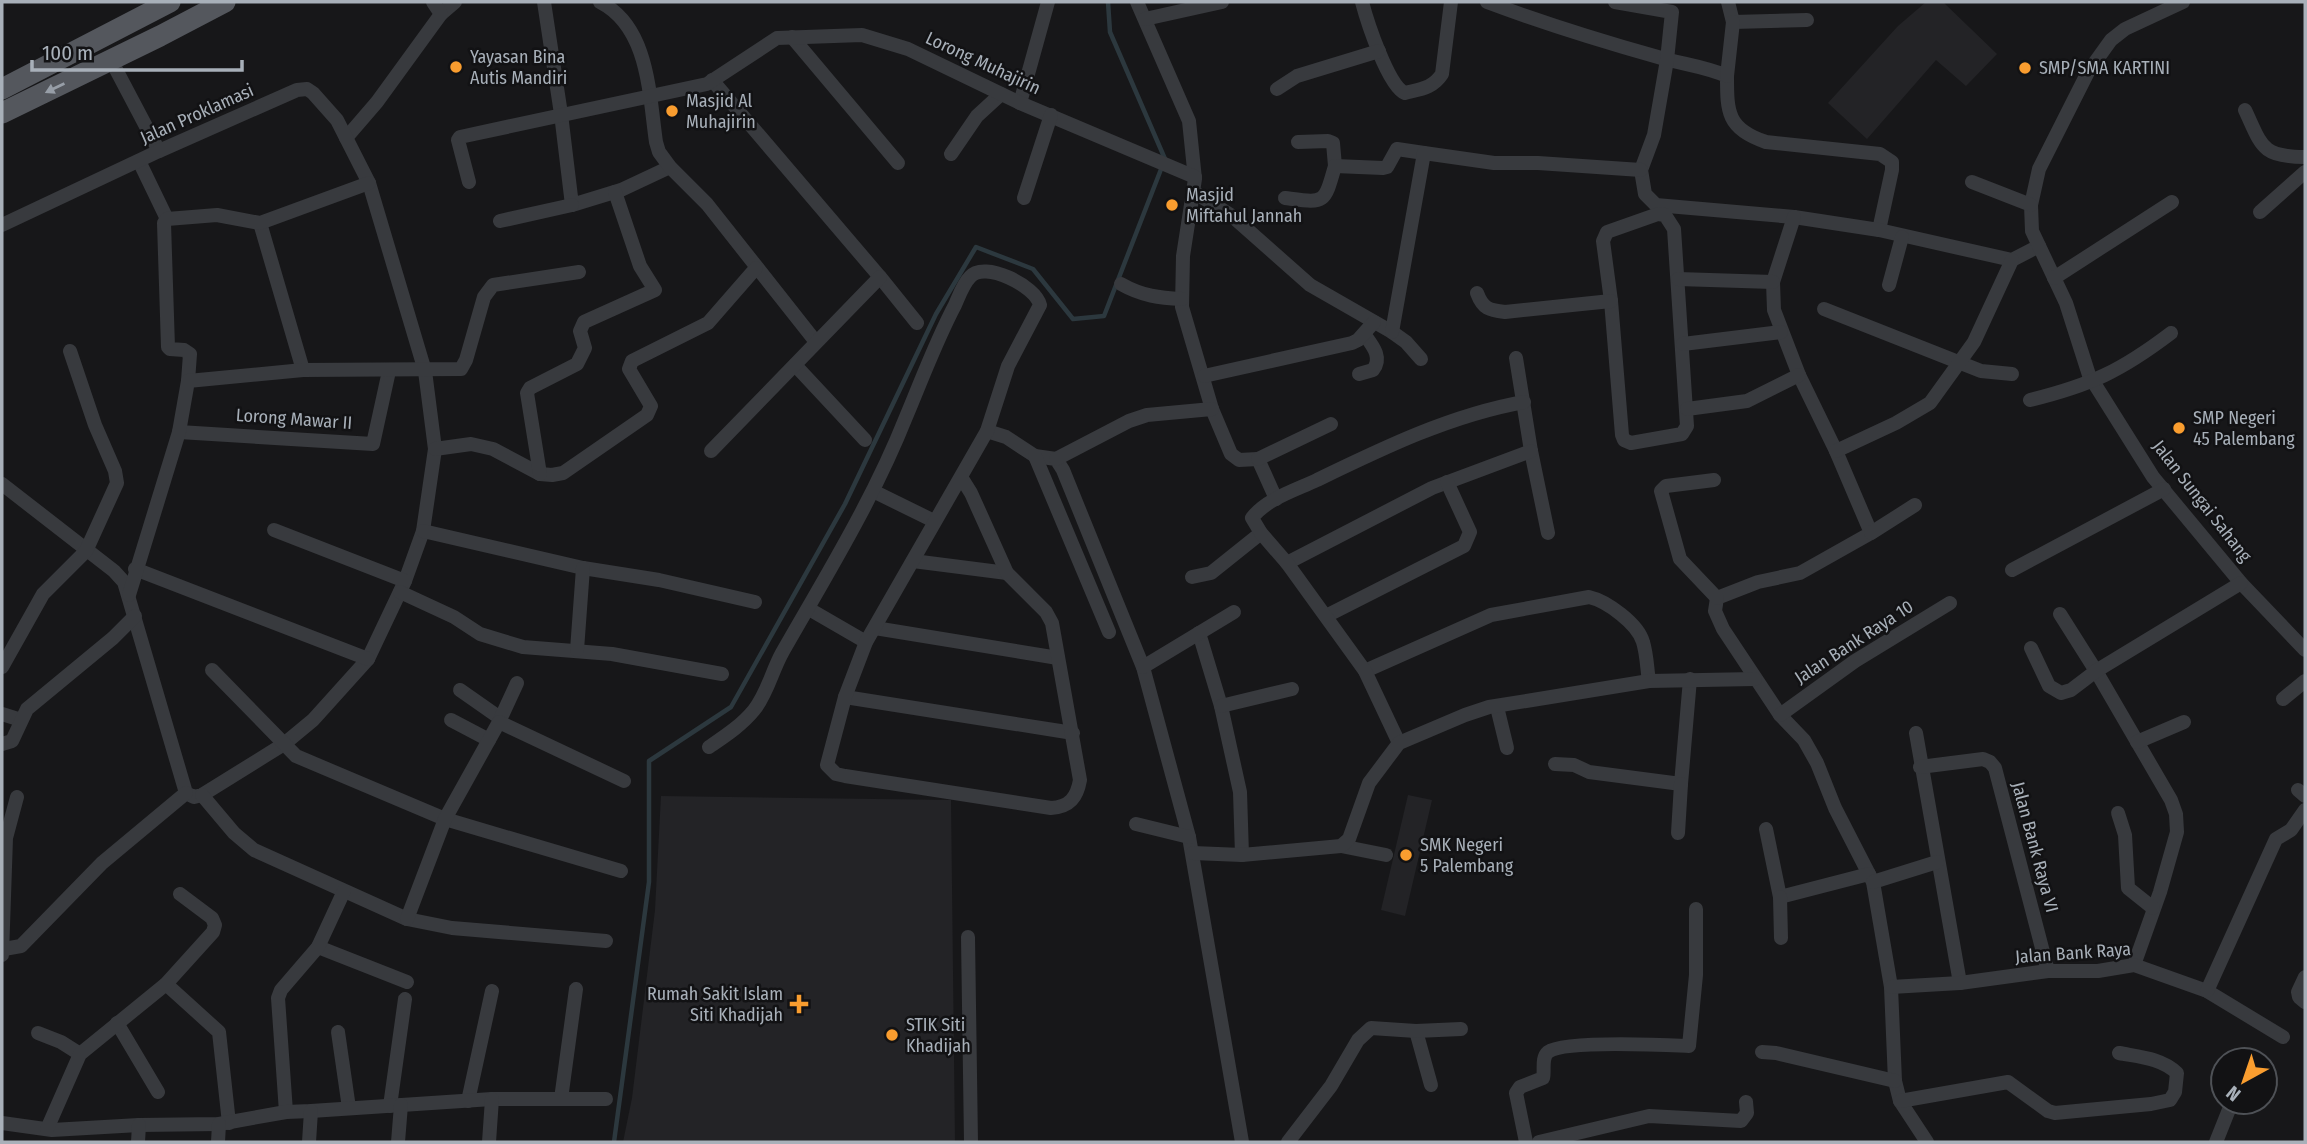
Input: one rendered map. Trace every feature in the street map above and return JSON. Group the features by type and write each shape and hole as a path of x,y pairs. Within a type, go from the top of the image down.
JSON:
{"main road":[{"path":"2,89 170,2"},
{"path":"2,113 225,2"}],"street":[{"path":"346,138 377,102 437,8 454,2"},
{"path":"544,2 572,205"},
{"path":"600,2 628,25 645,65 659,152 707,204 816,342"},
{"path":"1020,103 1048,2"},
{"path":"1136,2 1189,121 1195,177 1183,256 1182,307 1212,410 1231,454 1239,460 1258,459 1331,424"},
{"path":"1145,19 1222,2"},
{"path":"1362,2 1379,51 1401,91 1405,93 1432,85 1442,74 1451,2"},
{"path":"1487,2 1507,5 1667,60 1703,66 1727,76"},
{"path":"1615,2 1672,12 1654,135 1642,170 1645,194 1656,205 1794,217 1880,230 2012,260"},
{"path":"1728,2 1733,22 1727,76 1727,109 1736,125 1750,137 1766,142 1880,154 1892,162 1880,230"},
{"path":"1972,182 2031,205 2039,169 2088,72 2111,40 2125,29 2183,2"},
{"path":"1733,22 1807,20"},
{"name":"Lorong Muhajirin","path":"469,182 458,138 707,84 777,38 862,35 908,49 1020,103 1195,177"},
{"path":"792,37 898,163"},
{"path":"1277,89 1297,76 1379,51"},
{"path":"111,60 159,151"},
{"path":"712,80 917,323"},
{"name":"Jalan Proklamasi","path":"2,225 297,90 307,89 313,93 337,120 369,183 425,371 435,449 423,531 403,587 368,659 313,720 284,744 202,795"},
{"path":"951,155 977,116 1001,94"},
{"path":"2245,110 2264,147 2283,157 2305,157"},
{"path":"1024,198 1051,115"},
{"path":"1285,198 1309,201 1323,199 1328,194 1335,166 1334,145 1330,141 1298,142"},
{"path":"1335,166 1387,167 1397,149 1494,163 1642,170"},
{"path":"1392,332 1424,153"},
{"path":"139,161 167,219"},
{"path":"500,221 615,192 670,167"},
{"path":"2260,212 2305,172"},
{"path":"167,219 217,215 260,223 369,183"},
{"path":"540,474 527,393 530,388 577,364 584,348 580,331 584,322 655,290 640,266 615,192"},
{"path":"1194,192 1232,216 1310,285 1392,332 1406,342 1421,359"},
{"path":"2054,278 2172,202"},
{"name":"Jalan Sungai Sahang","path":"2031,205 2032,231 2066,303 2089,375 2153,477 2241,583 2305,650"},
{"path":"1665,215 1674,229 1678,279 1687,409 1687,426 1682,434 1631,443 1624,440 1611,301 1604,236 1607,232 1648,216 1665,215"},
{"path":"1794,217 1773,282 1774,310 1799,375 1836,451 1871,533"},
{"path":"129,594 179,432 188,381 190,354 184,350 170,349 168,346 164,223 167,219"},
{"path":"260,223 303,370"},
{"path":"1889,285 1902,237"},
{"path":"1836,451 1896,423 1930,403 1984,323 2012,260 2039,246"},
{"path":"435,449 471,444 494,449 540,474 563,473 647,415 651,406 629,369 632,361 708,323 756,268"},
{"path":"709,747 745,721 757,708 781,655 885,470 940,334 970,276 981,271 997,273 1024,285 1038,298 1040,305 1008,366 987,431 866,642 845,697 827,765 836,774 1025,804 1060,808 1069,804 1075,797 1080,780 1052,623 1046,612 1007,573 961,477"},
{"path":"188,381 303,370 456,370 464,365 484,297 493,285 579,272"},
{"path":"712,451 880,277"},
{"path":"1678,279 1773,282"},
{"path":"1122,284 1137,293 1152,297 1182,299"},
{"path":"1477,293 1482,305 1488,310 1505,312 1611,301"},
{"path":"1824,309 1981,371 2012,374"},
{"path":"1204,376 1352,343 1374,322"},
{"path":"1682,344 1781,332"},
{"path":"2030,400 2094,382 2115,372 2172,333"},
{"path":"1359,374 1373,370 1377,363 1376,351 1364,334"},
{"path":"2,667 43,594 86,551 117,483 115,471 95,425 70,351"},
{"path":"1516,358 1548,533"},
{"path":"795,365 865,440"},
{"name":"Lorong Mawar II","path":"179,432 373,444 389,370"},
{"path":"1687,409 1747,401 1799,375"},
{"path":"1399,743 1365,671 1287,563 1261,533 1253,515 1276,499 1406,437 1524,402"},
{"path":"987,431 1006,437 1035,456 1056,459 1129,421 1147,415 1212,410"},
{"path":"1287,563 1447,482 1531,451"},
{"path":"1035,456 1109,632"},
{"path":"1056,459 1063,470 1143,667 1193,853 1242,1142"},
{"path":"1258,459 1276,499"},
{"path":"1714,480 1666,486 1661,491 1680,559 1717,598 1716,611 1723,629 1780,715 1804,740 1871,878 1891,987 1895,1080 1900,1101 1927,1142"},
{"path":"1326,617 1464,546 1470,532 1447,482"},
{"path":"2,484 120,576 129,594 186,793 194,797 202,795 234,833 254,850 407,919 452,928 606,941"},
{"path":"2012,570 2164,489"},
{"path":"873,491 934,521"},
{"path":"1717,598 1749,584 1800,573 1915,505"},
{"path":"274,530 403,587 480,634 523,647 612,654 722,674"},
{"path":"423,531 583,568 659,580 755,602"},
{"path":"1192,577 1211,573 1261,533"},
{"path":"913,561 1007,573"},
{"path":"576,650 583,568"},
{"path":"135,569 368,659"},
{"path":"1087,579 1105,573"},
{"path":"2031,648 2049,686 2061,693 2071,690 2096,671 2241,583"},
{"path":"1365,671 1491,615 1589,597 1602,600 1612,607 1643,640 1649,681"},
{"name":"Jalan Bank Raya 10","path":"1780,715 1855,661 1950,603"},
{"path":"809,609 866,642"},
{"path":"1143,667 1234,612"},
{"path":"2060,614 2171,800 2176,814 2177,832 2160,892 2134,965"},
{"path":"2,744 12,741 27,709 113,638 135,616"},
{"path":"875,628 1058,658"},
{"path":"1199,633 1221,706 1240,792 1242,855"},
{"path":"212,670 296,756 445,819 621,871"},
{"path":"1678,833 1690,679"},
{"path":"1341,846 1349,839 1369,783 1399,743 1465,716 1568,693 1649,681 1755,679"},
{"path":"2283,699 2305,681"},
{"path":"407,919 445,819 500,720 517,683"},
{"path":"1221,706 1292,689"},
{"path":"460,690 500,720 624,781"},
{"path":"845,697 1073,733"},
{"path":"1497,707 1507,748"},
{"path":"2,714 21,720"},
{"path":"451,720 489,740"},
{"path":"2137,742 2184,722"},
{"path":"1916,733 1960,983"},
{"name":"Jalan Bank Raya VI","path":"1920,767 1983,759 1995,768 2048,971"},
{"path":"1555,764 1574,765 1589,772 1681,783"},
{"path":"17,797 6,838 3,953 21,946 94,871 186,793"},
{"path":"2207,991 2276,839 2291,831 2305,810"},
{"path":"2118,813 2125,835 2128,888 2153,908"},
{"path":"1136,824 1189,837"},
{"path":"1766,829 1780,897 1781,938"},
{"path":"1193,853 1242,855 1341,846 1386,855"},
{"path":"1780,897 1937,862"},
{"path":"286,1112 278,998 281,990 318,947 344,891"},
{"path":"53,1134 80,1054 166,984 213,932 215,926 212,918 180,894"},
{"path":"1526,1142 1516,1093 1520,1087 1543,1078 1544,1058 1549,1052 1639,1043 1689,1046 1696,975 1696,909"},
{"path":"968,937 971,1142"},
{"path":"318,947 407,982"},
{"name":"Jalan Bank Raya","path":"1891,987 1960,983 2048,971 2098,971 2134,965 2207,991 2283,1037"},
{"path":"2305,977 2298,992 2305,1002"},
{"path":"166,984 219,1032 224,1124 218,1142"},
{"path":"561,1099 576,989"},
{"path":"468,1101 492,991"},
{"path":"398,1142 395,1106 405,999"},
{"path":"117,1023 158,1092"},
{"path":"1288,1142 1331,1086 1366,1031 1374,1027 1416,1031 1461,1029"},
{"path":"1416,1031 1431,1085"},
{"path":"338,1032 349,1108"},
{"path":"38,1033 61,1042 80,1054"},
{"path":"1762,1052 1895,1080"},
{"path":"1900,1101 2008,1082 2048,1111 2055,1113 2170,1100 2175,1093 2177,1073 2170,1066 2160,1061 2119,1054"},
{"path":"2,1123 53,1134 139,1125 224,1124 286,1112 349,1108 492,1100 606,1099"},
{"path":"489,1142 492,1100"},
{"path":"1539,1142 1649,1116 1741,1121 1747,1113 1746,1102"},
{"path":"309,1142 311,1111"},
{"path":"2216,1142 2226,1116"},
{"path":"138,1142 139,1125"}],"shaded area":[{"path":"1926,2 1943,2 1997,54 1966,86 1936,60 1867,139 1828,103 1898,26"},
{"name":"SMK Negeri 5 Palembang","path":"1408,795 1432,800 1405,916 1381,910"},
{"name":"Rumah Sakit Islam Siti Khadijah","path":"661,796 951,800 955,1142 623,1142 632,1098 655,910"}],"waterway":[{"path":"614,1142 649,882 649,761 731,707 845,504 936,314 976,247 1033,269 1073,319 1104,316 1165,159 1110,32 1108,2"}],"place":[{"name":"Yayasan Bina Autis Mandiri","path":"456,67"},
{"name":"SMP/SMA KARTINI","path":"2025,68"},
{"name":"Masjid Al Muhajirin","path":"672,111"},
{"name":"Masjid Miftahul Jannah","path":"1172,205"},
{"name":"SMP Negeri 45 Palembang","path":"2179,428"},
{"name":"SMK Negeri 5 Palembang","path":"1406,855"},
{"name":"Rumah Sakit Islam Siti Khadijah","path":"799,1004"},
{"name":"STIK Siti Khadijah","path":"892,1035"}]}
